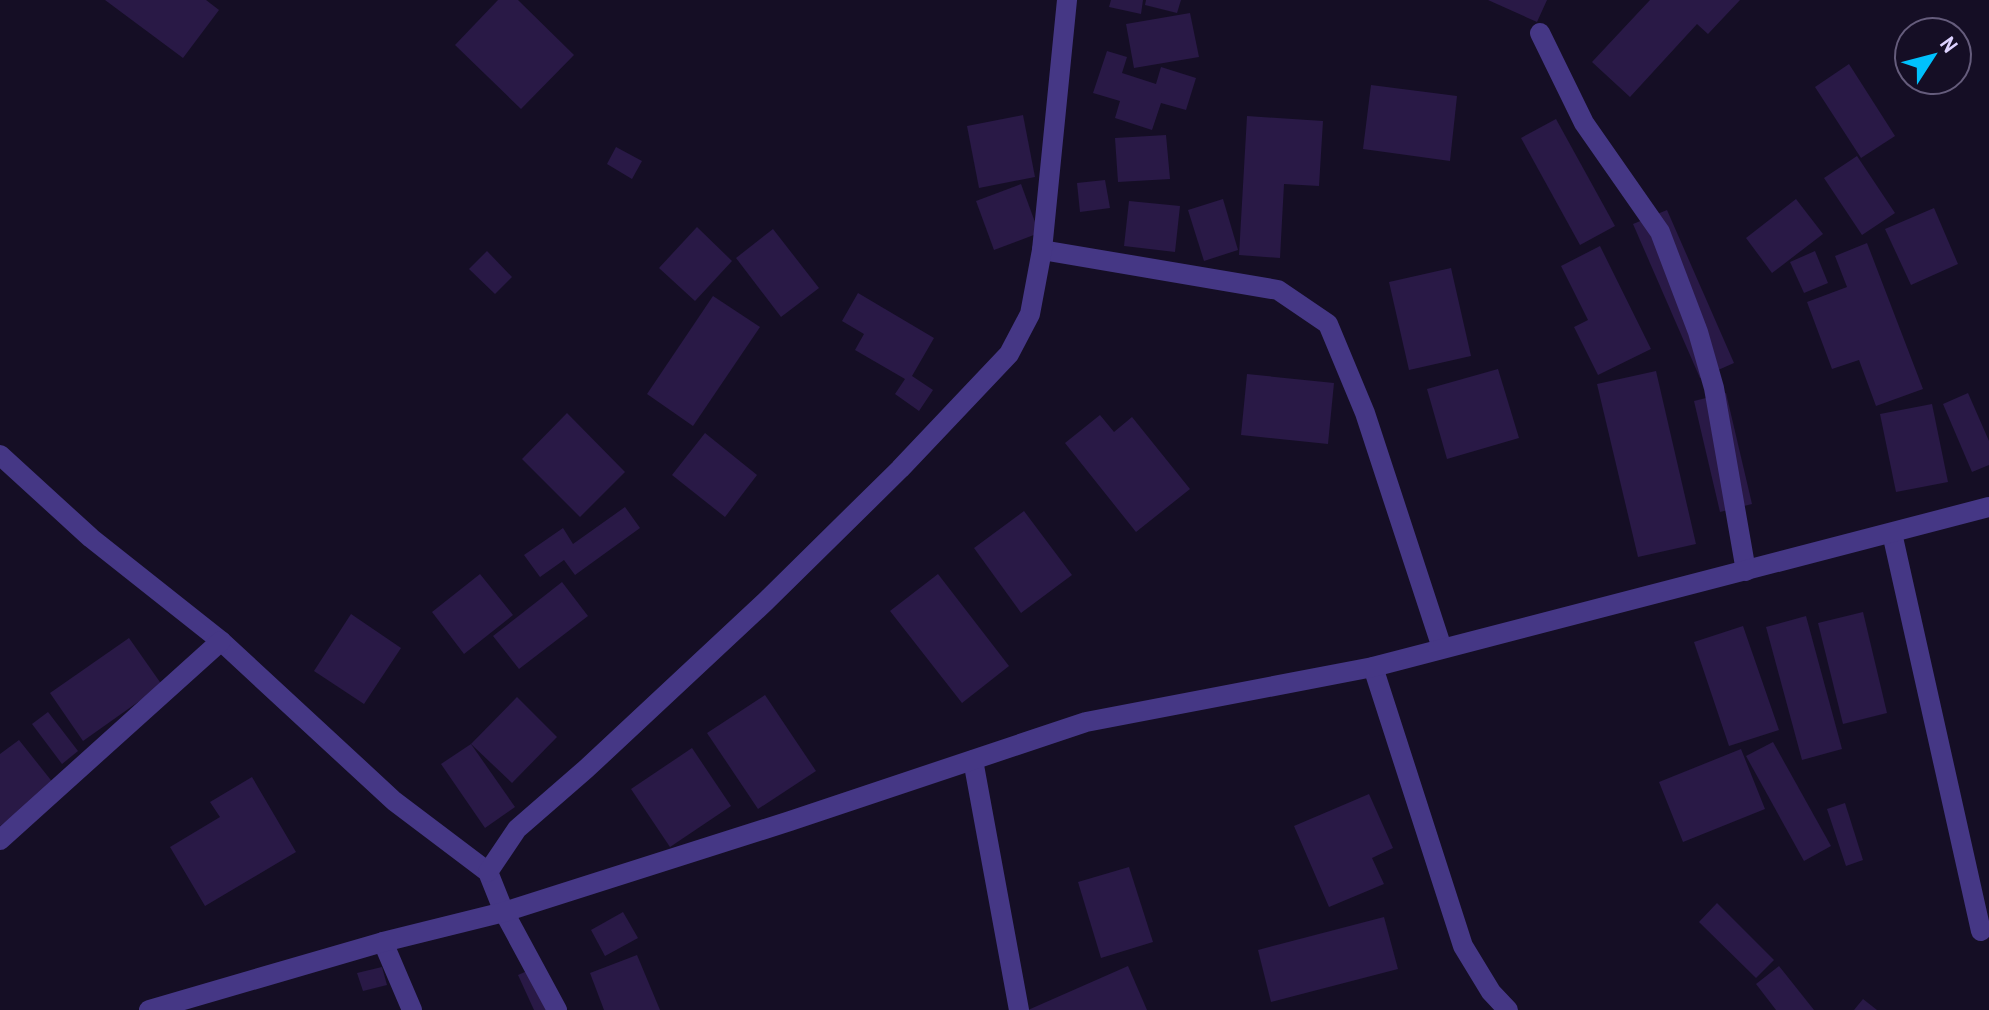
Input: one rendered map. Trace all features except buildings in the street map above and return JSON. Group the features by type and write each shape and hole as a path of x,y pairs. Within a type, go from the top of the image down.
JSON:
{"street":[{"path":"488,872 517,829 766,601 900,469 1009,354 1030,314 1042,250 1067,0"},
{"path":"1540,33 1584,123 1660,232 1698,332 1714,388 1746,571"},
{"path":"1042,250 1278,290 1328,324 1365,413 1442,648"},
{"path":"0,455 91,538 221,641 394,801 488,872 504,912 557,1010"},
{"path":"149,1010 383,942 504,912 1086,722 1373,667 1989,507"},
{"path":"1892,533 1981,931"},
{"path":"0,840 221,641"},
{"path":"1373,667 1463,946 1491,992 1508,1010"},
{"path":"973,760 1019,1010"},
{"path":"383,942 412,1010"}]}
